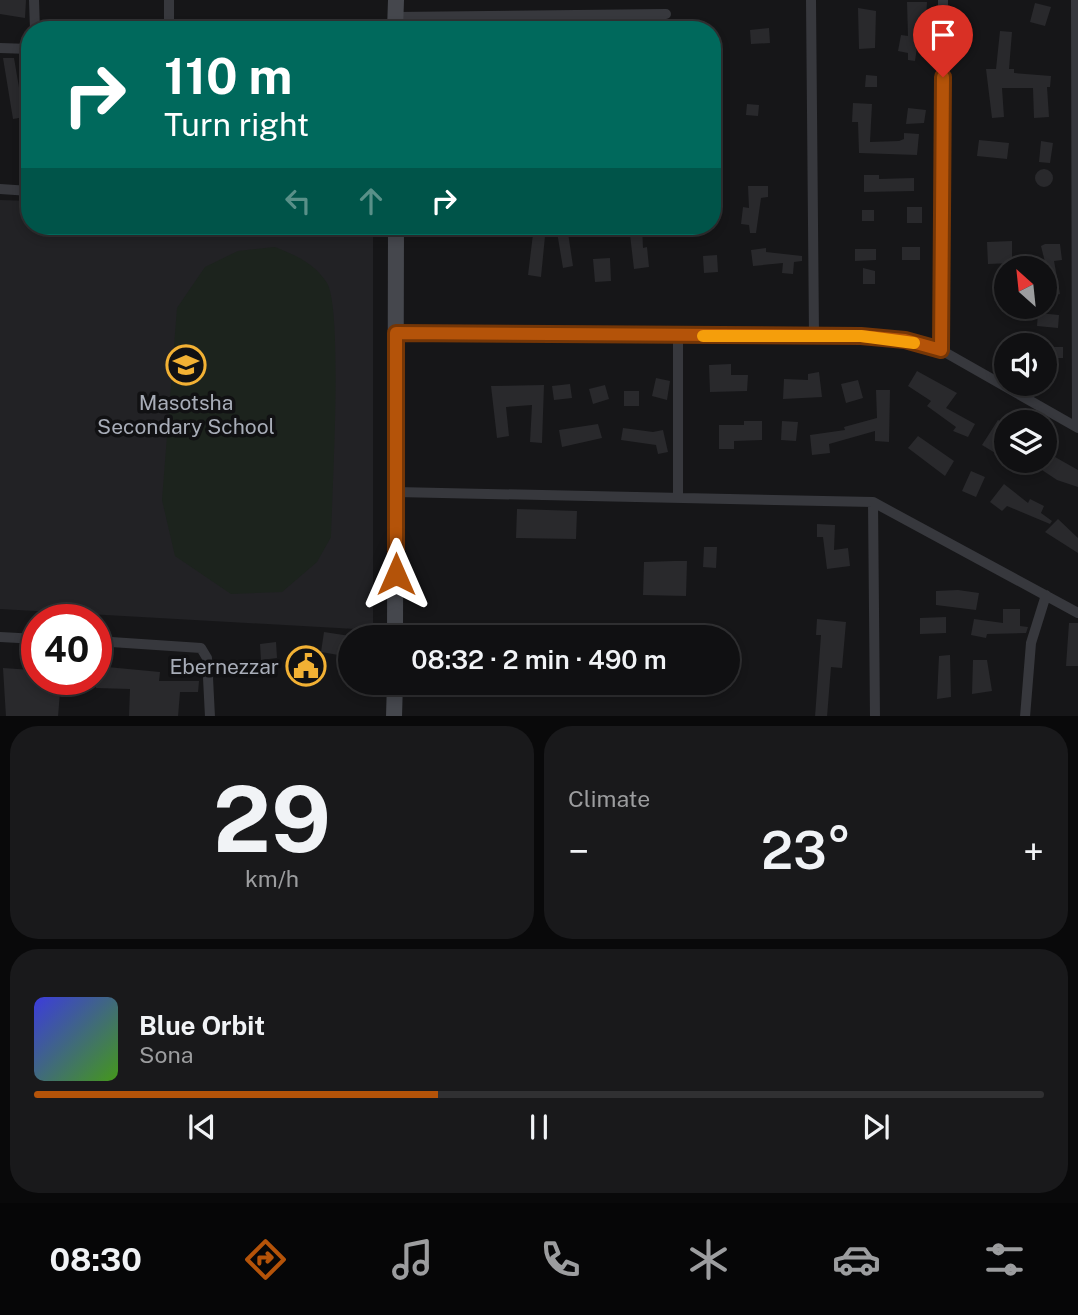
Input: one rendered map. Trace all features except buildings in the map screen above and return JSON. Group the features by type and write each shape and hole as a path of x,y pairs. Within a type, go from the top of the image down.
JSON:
{"street":[{"path":"34,0 34,21"},
{"path":"169,0 169,21"},
{"path":"396,0 396,21"},
{"path":"811,0 814,335"},
{"path":"941,350 943,0"},
{"path":"396,333 814,335 905,340 941,350 1077,428 1076,0"},
{"path":"456,21 666,14"},
{"path":"0,48 21,49"},
{"path":"0,189 21,190"},
{"path":"395,625 396,235"},
{"path":"678,336 678,497"},
{"path":"396,492 873,502 1078,613"},
{"path":"873,502 875,716"},
{"path":"1025,716 1031,643 1046,595"},
{"path":"0,637 21,638"},
{"path":"112,642 201,649 207,658 210,716"},
{"path":"394,716 395,695"}],"shaded area":[{"name":"Masotsha Secondary School","path":"0,200 21,201 21,235 373,235 373,625 338,625 338,628 112,615 112,604 21,604 21,610 0,609"},
{"path":"275,247 311,265 327,283 332,300 336,364 331,537 317,562 282,592 231,594 175,556 162,500 177,308 205,267 238,251"}],"slow traffic":[{"path":"703,336 861,336 914,343"}],"place":[{"name":"Masotsha Secondary School","path":"186,365"},
{"name":"Ebernezzar","path":"306,666"}],"route":[{"path":"396,574 396,333 861,336 905,340 941,350 943,77"}]}
